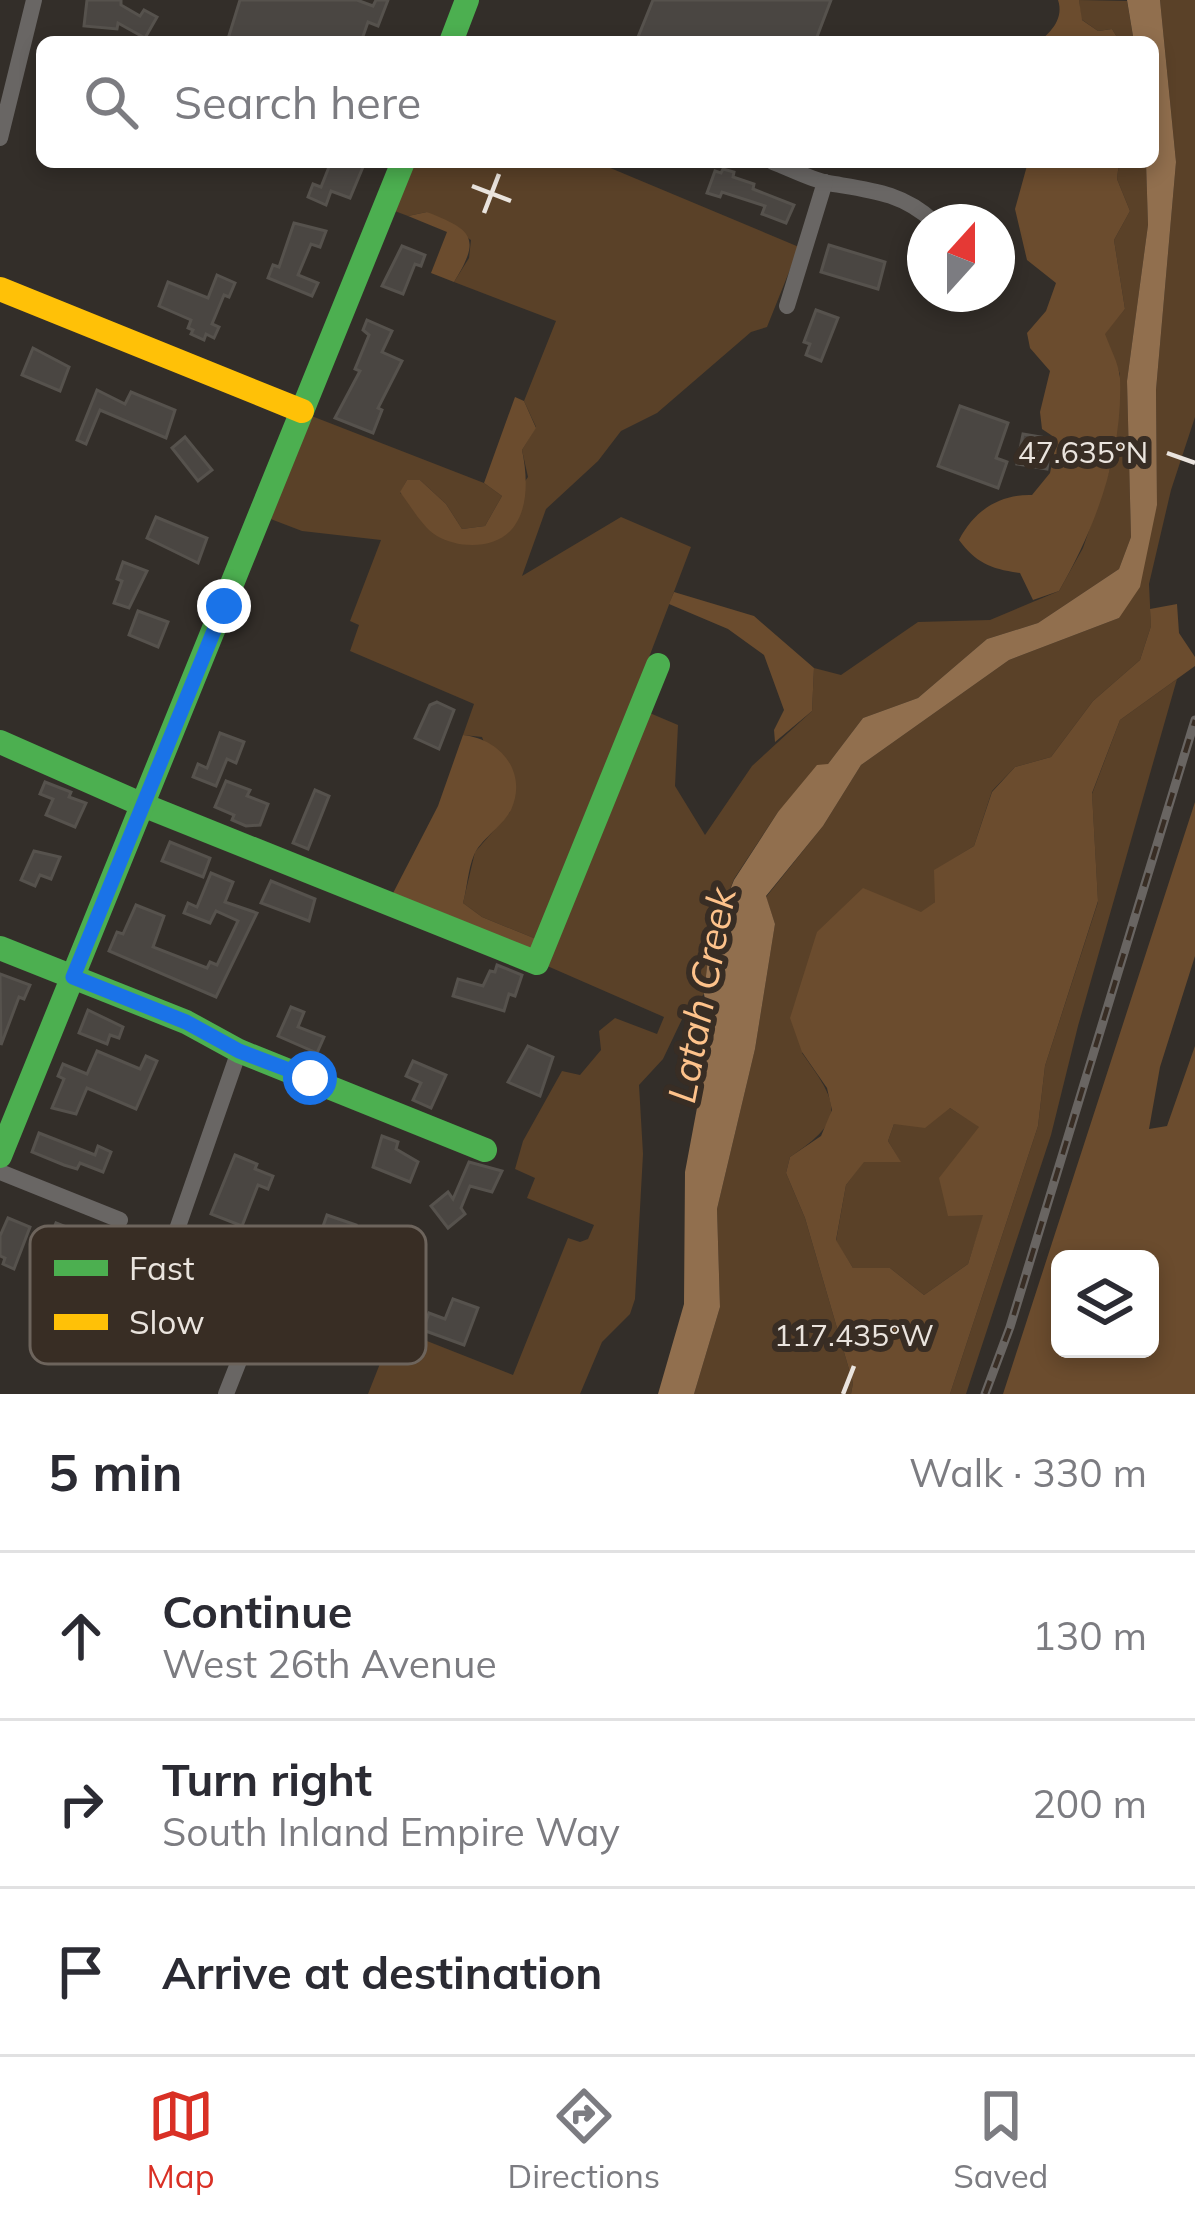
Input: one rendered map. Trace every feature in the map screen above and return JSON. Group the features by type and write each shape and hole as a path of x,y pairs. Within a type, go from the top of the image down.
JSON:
{"street":[{"path":"0,138 34,0"},
{"path":"459,36 467,0"},
{"path":"0,1156 401,168"},
{"path":"789,168 915,204"},
{"path":"787,306 825,182"},
{"path":"0,289 302,411"},
{"path":"0,742 143,805 537,963 658,665"},
{"path":"0,948 485,1150"},
{"path":"178,1226 239,1051"},
{"path":"0,1172 120,1220"},
{"path":"226,1394 238,1364"}],"shaded area":[{"path":"1058,0 1079,0 1082,20 1098,31 1112,29 1116,36 1045,36 1058,18"},
{"path":"1079,0 1127,1 1133,36 1116,36 1112,29 1098,31 1081,19"},
{"path":"1127,0 1160,0 1176,162 1156,390 1157,505 1140,587 1119,618 1009,660 861,765 823,826 766,896 775,924 755,1049 717,1209 720,1307 694,1394 658,1394 684,1304 685,1172 711,1033 704,994 710,940 734,880 778,812 817,765 828,764 863,718 918,698 987,639 1038,623 1119,569 1131,537 1127,381 1148,225 1146,168 1159,168 1159,36 1133,36"},
{"path":"1160,0 1195,0 1195,417 1171,490 1149,584 1151,626 1140,660 1093,701 1051,757 1015,767 992,791 974,846 935,870 935,902 802,1053 824,1085 831,1110 821,1132 790,1157 786,1173 805,1218 853,1383 851,1394 694,1394 720,1307 717,1209 755,1049 775,924 766,897 823,826 861,765 1009,660 1119,618 1157,505 1156,390 1176,162"},
{"path":"410,168 610,168 799,247 767,327 751,332 657,413 621,431 598,461 546,509 522,576 621,517 691,547 541,941 482,917 463,903 475,852 510,812 482,737 463,735 474,704 350,651 359,625 350,621 381,540 302,531 268,518 309,415 484,483 502,496 485,526 462,529 446,504 420,480 407,480 400,493 481,543 528,477 522,450 536,427 524,401 556,321 454,282 469,258 471,240 427,212 408,216 392,210"},
{"path":"1026,168 1118,168 1117,179 1130,211 1114,240 1125,309 1105,334 1120,378 1112,461 1085,541 1059,591 1033,600 1020,573 985,564 959,540 989,506 1032,495 1050,473 1057,439 1042,429 1040,412 1050,371 1030,348 1027,333 1046,311 1056,283 1027,260 1015,209"},
{"path":"1118,168 1146,168 1148,225 1127,381 1131,537 1119,569 1038,623 987,639 918,698 863,718 828,764 778,812 734,879 710,940 704,994 684,1015 663,1059 639,1085 643,1154 635,1299 630,1314 602,1342 580,1394 368,1394 380,1364 426,1364 426,1341 513,1375 568,1238 588,1239 594,1225 527,1198 535,1178 515,1169 523,1141 562,1071 580,1075 601,1050 599,1031 615,1018 657,1034 664,1017 545,965 645,711 678,725 675,786 705,835 752,766 812,711 814,668 841,675 918,622 990,620 1059,591 1083,548 1112,463 1120,374 1104,334 1125,309 1114,240 1130,211 1117,179"},
{"path":"427,212 454,224 468,237 468,255 454,282 431,273 447,232 408,216"},
{"path":"515,397 524,401 536,428 522,450 526,489 520,517 508,533 489,543 467,545 437,536 400,492 407,480 420,480 446,504 462,529 485,526 502,496 484,483"},
{"path":"674,592 754,616 814,668 812,711 775,742 774,730 784,710 764,655 728,629 669,604"},
{"path":"1177,604 1179,633 1195,657 1195,666 1120,720 1092,793 1098,901 1045,1066 1038,1126 950,1394 851,1394 853,1383 805,1218 786,1173 790,1157 821,1136 832,1110 827,1088 802,1052 790,1018 817,932 863,888 921,912 935,902 934,870 974,846 992,792 1015,767 1051,757 1093,701 1140,660 1151,626 1150,609","holes":["950,1108 979,1127 939,1178 948,1216 983,1215 968,1264 924,1295 890,1268 853,1268 836,1240 846,1185 864,1162 901,1162 888,1141 894,1124 925,1128"]},
{"path":"1177,679 1051,1135 966,1394 950,1394 1038,1126 1045,1066 1098,902 1092,794 1120,720"},
{"path":"463,735 499,751 508,760 516,783 511,810 474,855 463,903 482,917 541,941 533,951 391,897 438,806"},
{"path":"1195,802 1195,956 1160,1067 1149,1129 1167,1126 1195,1046 1195,1394 1003,1394"},
{"path":"950,1108 980,1127 984,1214 968,1264 924,1295 890,1268 853,1268 836,1241 846,1185 864,1161 900,1161 888,1141 894,1124"}],"building":[{"path":"87,0 121,0 121,5 140,16 144,10 157,17 146,36 118,23 117,29 84,26"},
{"path":"240,0 357,0 373,6 376,0 388,0 378,26 368,22 363,36 229,36"},
{"path":"653,0 831,0 817,36 638,36"},
{"path":"329,168 362,168 350,198 331,191 326,205 308,197 313,184 321,187"},
{"path":"723,169 754,184 753,189 794,205 786,223 762,214 765,206 722,192 720,197 707,193 715,171"},
{"path":"294,223 326,231 320,247 311,244 298,275 318,283 312,296 268,278 273,265 279,267"},
{"path":"829,245 885,262 878,289 821,272"},
{"path":"402,246 425,255 421,266 415,264 403,294 382,286"},
{"path":"217,275 235,283 229,297 224,295 212,324 219,327 214,338 206,334 204,340 191,334 191,320 159,306 168,282 208,298"},
{"path":"816,310 838,318 821,361 806,355 810,344 804,342"},
{"path":"367,320 392,331 382,352 402,361 378,408 382,410 373,433 335,418 360,371 355,369 369,335 363,330"},
{"path":"33,348 69,367 60,391 22,375"},
{"path":"97,390 125,404 131,392 175,410 166,438 100,410 86,444 77,440"},
{"path":"960,406 1008,423 996,458 1007,462 998,488 938,466"},
{"path":"1023,434 1052,439 1047,469 1017,464"},
{"path":"185,437 212,470 198,481 172,448"},
{"path":"156,517 207,538 198,563 147,538"},
{"path":"123,562 147,571 129,608 114,603"},
{"path":"138,611 168,622 158,647 129,635"},
{"path":"437,702 454,710 439,749 415,738 430,705"},
{"path":"220,733 244,742 236,763 227,759 216,786 193,777 198,764 207,768"},
{"path":"226,781 250,790 247,796 268,804 260,825 246,826 215,807"},
{"path":"45,782 86,803 75,827 46,815 53,799 40,794"},
{"path":"315,790 329,796 308,849 293,843"},
{"path":"170,842 210,858 203,877 162,861"},
{"path":"34,851 60,857 51,879 40,875 35,886 21,880"},
{"path":"211,873 233,882 225,902 257,913 216,997 109,951 136,905 164,916 153,947 207,968 210,962 217,965 238,921 216,911 210,923 184,913 188,903 197,907"},
{"path":"271,881 315,899 309,921 261,903"},
{"path":"497,965 522,975 504,1011 453,996 458,979 483,986"},
{"path":"0,974 30,985 24,999 19,997 1,1045"},
{"path":"291,1007 304,1012 298,1027 324,1037 317,1053 278,1036"},
{"path":"88,1010 123,1027 119,1038 110,1035 107,1044 79,1033"},
{"path":"528,1046 553,1057 540,1096 508,1082"},
{"path":"97,1051 140,1069 146,1056 157,1061 136,1109 87,1088 76,1114 52,1108 64,1079 58,1076 63,1064 87,1074"},
{"path":"413,1061 446,1075 431,1108 413,1100 421,1083 406,1076"},
{"path":"39,1133 95,1155 98,1146 111,1152 103,1172 80,1163 77,1169 32,1152"},
{"path":"382,1136 398,1142 396,1149 418,1162 410,1182 373,1167"},
{"path":"235,1155 273,1176 268,1189 258,1185 242,1226 211,1214"},
{"path":"469,1162 502,1171 492,1192 470,1186 461,1208 465,1214 448,1228 431,1206 448,1192 453,1199"},
{"path":"327,1215 356,1225 356,1226 323,1226"},
{"path":"8,1218 30,1227 14,1269 3,1264 5,1258 0,1256 0,1236"},
{"path":"453,1299 478,1308 464,1345 426,1331 429,1313 445,1319"}],"railway":[{"path":"985,1394 1010,1327 1195,720"}],"traffic: fast":[{"path":"453,36 467,0"},
{"path":"0,1156 401,168"},
{"path":"0,742 143,805 537,963 658,665"},
{"path":"0,948 485,1150"}],"traffic: slow":[{"path":"0,289 302,411"}],"route":[{"path":"224,606 73,977 310,1078"}],"water label":[{"name":"Latah Creek","path":"701,995"}]}
